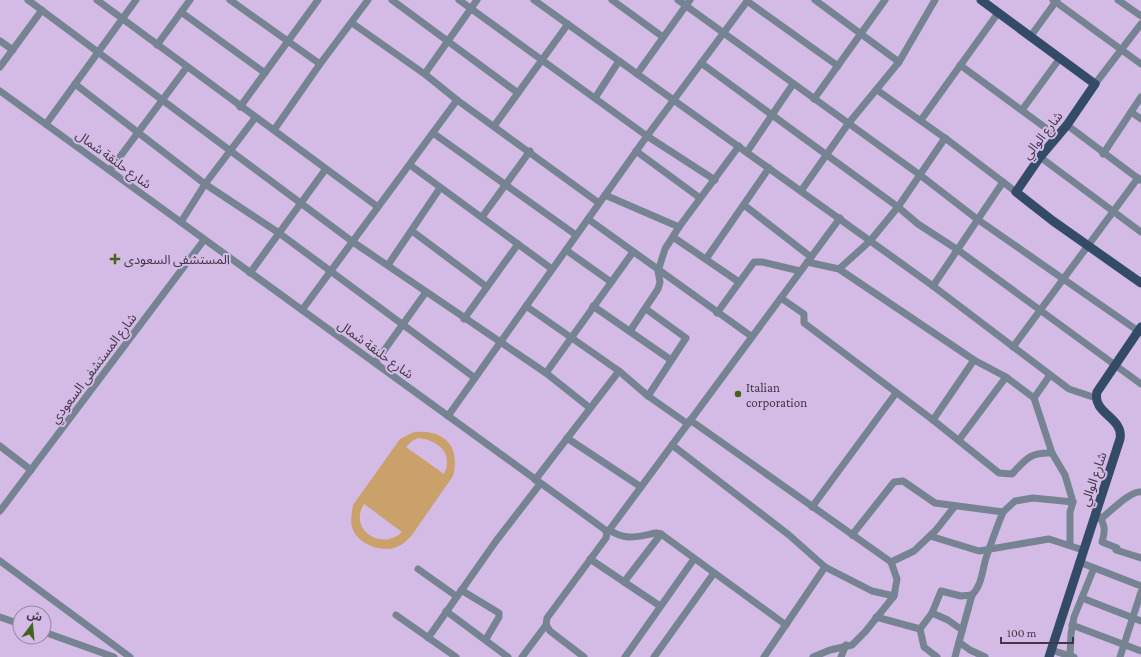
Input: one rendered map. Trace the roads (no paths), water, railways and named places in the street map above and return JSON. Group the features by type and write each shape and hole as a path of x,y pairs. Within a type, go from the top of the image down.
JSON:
{"main road":[{"path":"981,0 1095,84"},
{"name":"شارع الوالي","path":"1016,192 1040,157 1067,125 1095,84"},
{"path":"1016,192 1141,283"},
{"path":"1096,398 1098,389 1140,331"},
{"name":"شارع الوالي","path":"1050,654 1083,550 1099,516 1121,434 1118,425 1101,409 1096,398"}],"street":[{"path":"28,0 353,242 464,319 546,373 590,408"},
{"path":"97,0 240,107 274,130 325,170 378,207"},
{"path":"46,124 136,0"},
{"path":"157,45 190,0"},
{"path":"230,0 320,64"},
{"path":"240,107 318,0"},
{"path":"274,130 320,64 368,0"},
{"path":"392,0 518,92"},
{"path":"459,0 647,136 715,180"},
{"path":"426,75 427,69 477,0"},
{"path":"534,0 544,3 568,24 840,218 933,286 1050,375 1076,392 1096,398"},
{"path":"612,0 663,37"},
{"path":"678,0 688,3 723,34 920,175 977,219 1140,331"},
{"path":"815,0 899,62"},
{"path":"814,99 885,0"},
{"path":"801,190 848,124 899,62 936,0"},
{"path":"1118,0 1141,16"},
{"path":"448,416 636,151 748,1 838,66"},
{"path":"1030,37 1055,1 1141,64"},
{"path":"637,74 688,3"},
{"path":"0,67 42,10"},
{"path":"181,12 265,73"},
{"path":"921,120 998,13"},
{"path":"352,23 426,75 457,100 530,151 599,203"},
{"path":"494,126 568,24"},
{"path":"1095,84 1141,24"},
{"path":"0,41 12,50"},
{"path":"1022,110 1060,58"},
{"path":"595,98 619,61"},
{"path":"701,63 898,207 918,224 958,250 1141,384"},
{"path":"960,65 1058,137"},
{"path":"110,170 187,67"},
{"path":"75,84 205,184 279,233 475,378"},
{"path":"747,152 793,84"},
{"path":"877,90 921,120 1016,192"},
{"name":"شارع حلنقة شمال","path":"0,91 599,526 608,532 627,538 656,533 661,534"},
{"path":"1103,154 1141,97"},
{"path":"302,310 457,100"},
{"path":"1131,112 1141,119"},
{"path":"181,222 205,184 255,118"},
{"path":"1014,348 1139,180 1067,125"},
{"path":"433,133 576,235"},
{"path":"839,269 870,240 898,207 945,138"},
{"path":"630,331 658,289 660,282 658,271 665,249 679,227 739,146"},
{"path":"482,217 530,151"},
{"path":"636,151 700,198"},
{"path":"1040,157 1141,232"},
{"path":"410,164 440,188 552,269"},
{"path":"706,259 769,168"},
{"path":"250,273 325,170"},
{"path":"933,286 1003,182"},
{"path":"388,265 440,188"},
{"path":"605,195 679,227"},
{"path":"744,205 809,260 839,269 974,360 1006,377 1034,398 1052,453 1065,475 1073,502 1070,512 1070,545"},
{"path":"522,657 546,625 548,615 606,538 608,532 751,336 840,218"},
{"path":"588,219 658,271 751,336"},
{"path":"412,231 487,287"},
{"path":"673,237 739,282"},
{"name":"شارع المستشفى السعودي","path":"0,511 204,240"},
{"path":"464,319 518,244"},
{"path":"566,250 611,282"},
{"path":"546,373 633,252"},
{"path":"717,313 754,262 762,262 800,272"},
{"path":"375,363 404,325 426,292"},
{"path":"781,298 804,314 804,323 959,440 993,469 1005,475 1012,474 1030,456 1040,452 1052,453"},
{"path":"526,306 619,371 648,396 689,422 891,562 897,579 894,596 865,632 852,645 846,645 813,657"},
{"path":"593,306 671,360"},
{"path":"646,309 685,336 685,340 648,396"},
{"path":"933,420 974,360"},
{"path":"428,638 456,596 538,482 567,438 619,371"},
{"path":"1034,398 1050,375"},
{"path":"959,440 1006,377"},
{"path":"812,507 896,393"},
{"path":"567,438 641,487"},
{"path":"672,445 789,535 825,567 872,591 894,596"},
{"path":"0,446 31,470"},
{"path":"852,535 894,482 903,481 930,500 955,506 1003,512"},
{"path":"1141,492 1137,492 1128,497 1099,516 1105,531 1102,542 1117,548 1116,550 1141,558"},
{"path":"955,657 972,595 975,592 983,574 985,560 1003,512 1015,501 1033,498 1073,502"},
{"path":"891,562 914,551 930,536 955,506"},
{"path":"624,582 661,534 786,625"},
{"path":"930,536 979,551 989,548 1050,539 1083,550"},
{"path":"590,559 660,606"},
{"path":"625,657 694,559"},
{"path":"0,561 130,657"},
{"path":"1079,562 1141,586"},
{"path":"764,657 825,567"},
{"path":"1050,654 1072,656 1072,625 1094,568"},
{"path":"418,569 456,596"},
{"path":"654,657 714,573"},
{"path":"461,590 499,613 499,617 486,640"},
{"path":"936,657 924,647 920,629 932,613 941,591 961,596 972,595"},
{"path":"1120,657 1141,592"},
{"path":"1082,598 1141,621"},
{"path":"446,611 508,657"},
{"path":"932,613 948,620 962,630"},
{"path":"396,615 456,657"},
{"path":"0,617 12,621"},
{"path":"876,617 920,629"},
{"path":"546,625 550,631 584,657"},
{"path":"1072,625 1141,651"},
{"path":"52,635 114,657"},
{"path":"958,642 985,657"},
{"path":"841,657 846,645"}],"place":[{"name":"المستشفى السعودى","path":"115,259"},
{"name":"Italian corporation","path":"738,394"}]}
